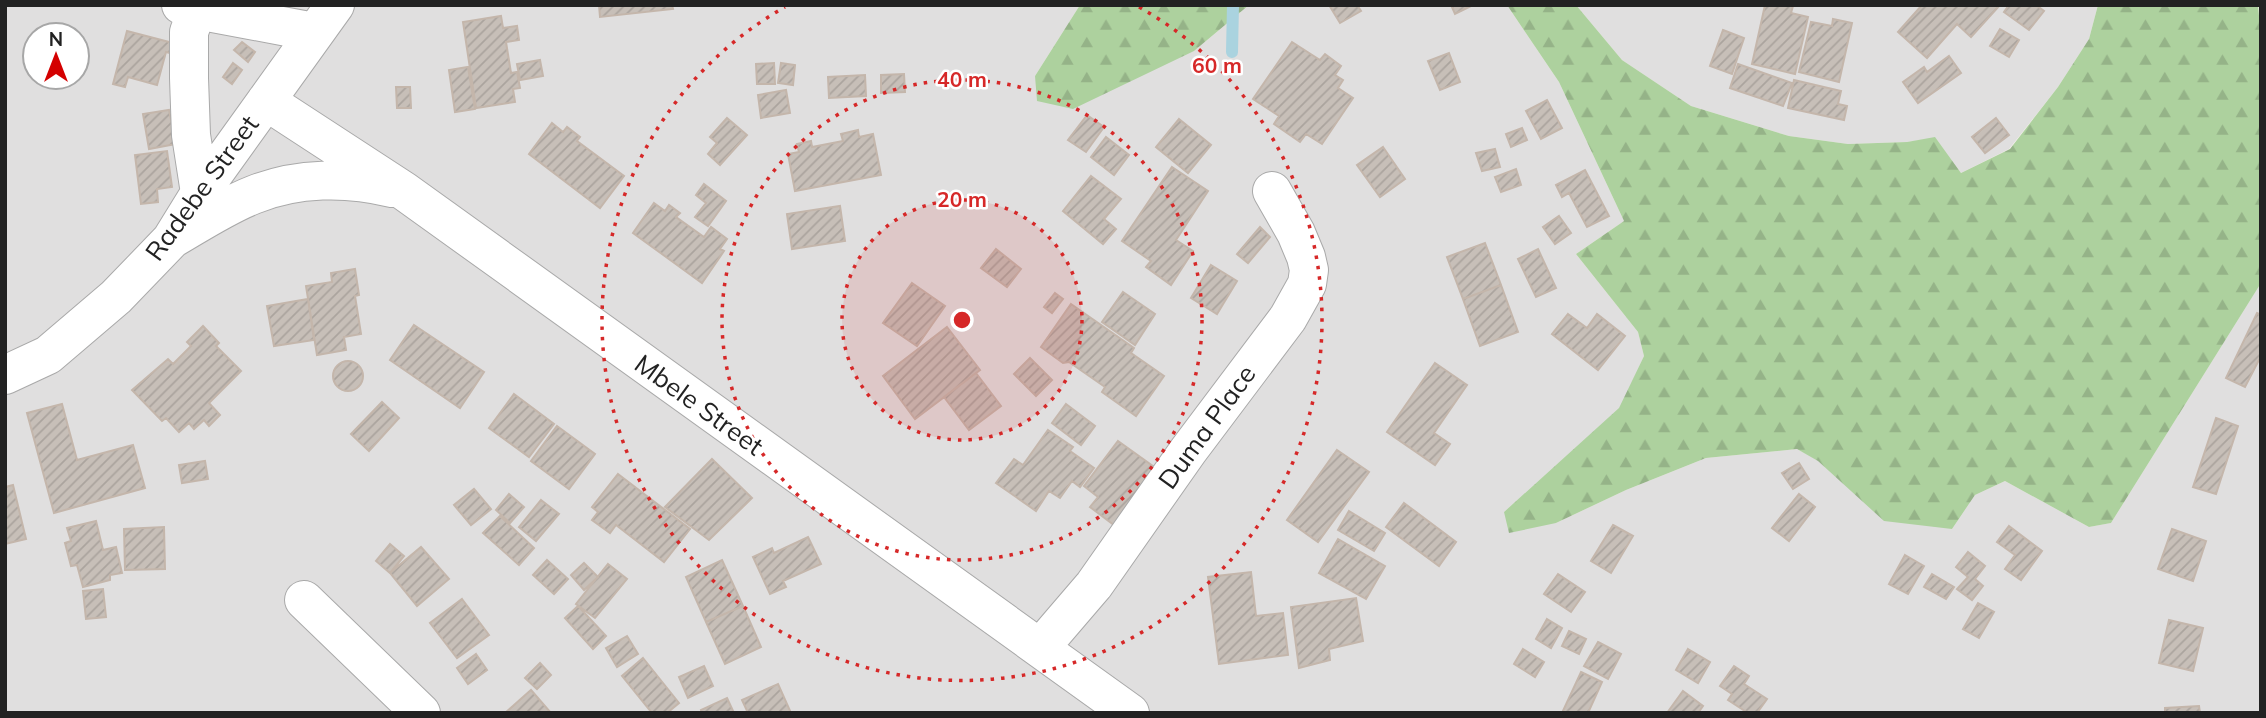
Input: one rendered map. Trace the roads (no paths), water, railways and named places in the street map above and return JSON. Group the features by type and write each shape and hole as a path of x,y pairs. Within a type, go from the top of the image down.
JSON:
{"street":[{"path":"200,193 191,135 188,78 189,8 325,19"},
{"name":"Radebe Street","path":"5,374 48,355 116,297 171,240 200,193 325,19"},
{"name":"Mbele Street","path":"266,101 404,191 1130,713"},
{"path":"171,240 251,195 280,185 312,181 366,182 404,191"},
{"name":"Duma Place","path":"1040,648 1094,584 1287,318 1307,284 1309,270 1306,257 1296,233 1272,191"},
{"path":"304,600 421,713"}],"waterway":[{"path":"1232,52 1233,5"}]}
